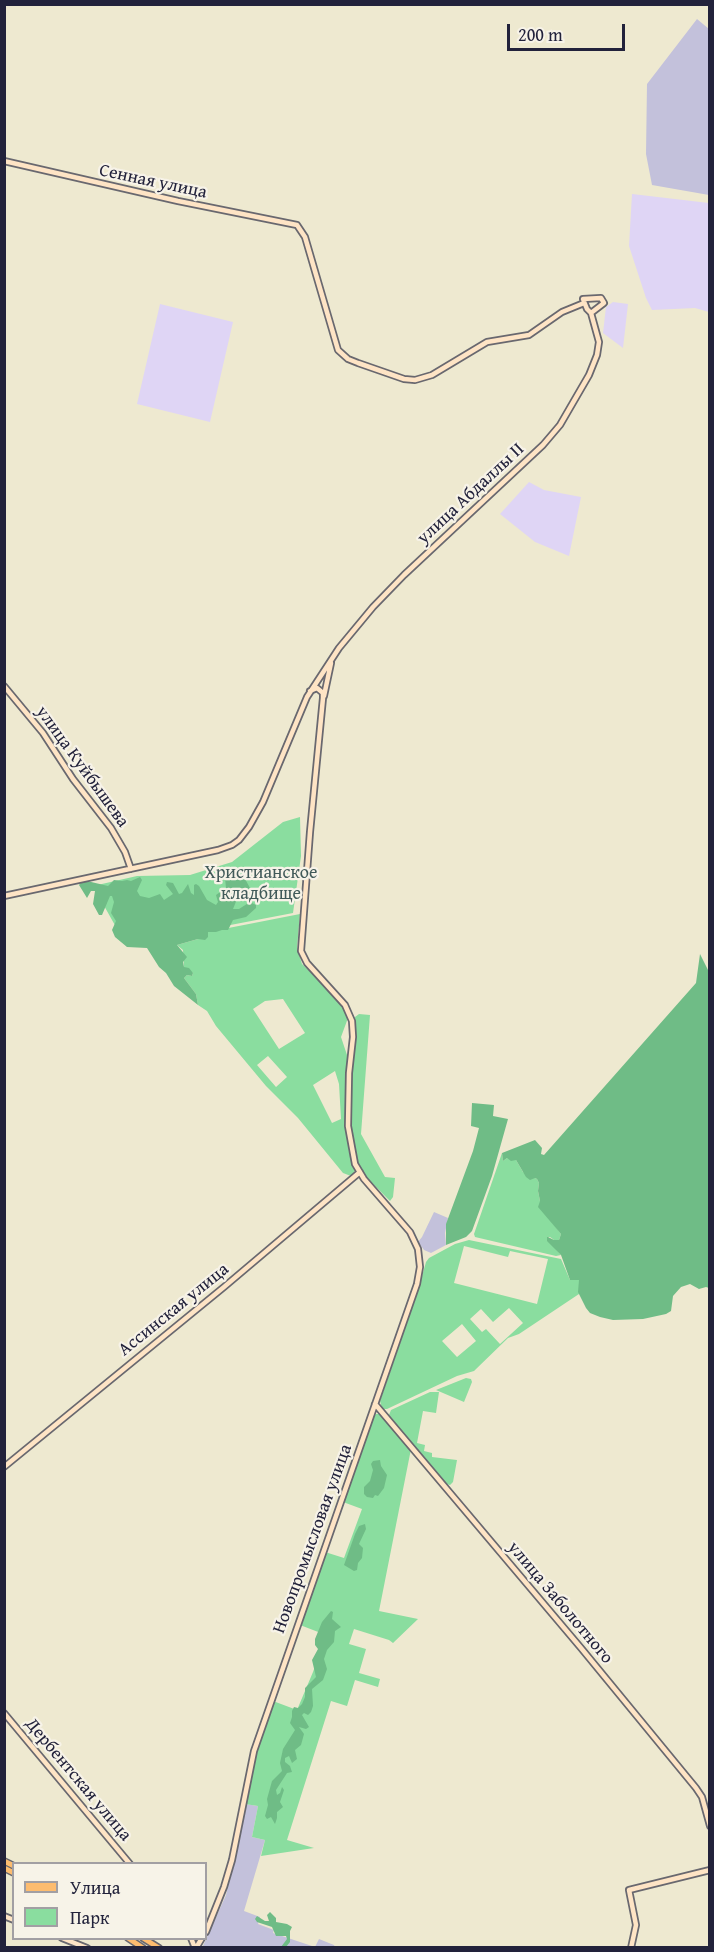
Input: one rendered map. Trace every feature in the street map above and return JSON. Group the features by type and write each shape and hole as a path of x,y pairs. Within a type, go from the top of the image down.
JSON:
{"street":[{"name":"Сенная улица","path":"4,161 178,201 297,225 305,237 334,341 341,353 358,363 393,376 411,380 423,378 441,371 481,344 529,335 562,312 584,303"},
{"path":"584,303 584,299 589,298 604,300 600,307 591,313"},
{"name":"улица Абдаллы II","path":"4,896 218,850 239,840 263,802 310,691 333,656 372,607 404,574 543,445 560,425 597,355 599,342 591,313 584,303"},
{"path":"333,656 328,668 323,698 301,947 307,963 340,998 352,1020 348,1126 351,1151 360,1172"},
{"name":"улица Куйбышева","path":"4,686 43,733 111,828 131,868"},
{"path":"310,691 317,688 323,698"},
{"name":"Новопромысловая улица","path":"207,1930 232,1860 254,1751 417,1284 420,1261 418,1249 410,1232 360,1172"},
{"name":"Ассинская улица","path":"4,1467 360,1172"},
{"name":"улица Заболотного","path":"375,1404 696,1788 702,1797 710,1826"},
{"name":"Дербентская улица","path":"4,1713 129,1862"},
{"path":"632,1947 636,1925 629,1890 710,1870"},
{"path":"68,1940 87,1947"}],"shaded area":[{"path":"697,19 709,29 709,195 652,185 646,154 647,84"},
{"path":"632,194 709,203 709,312 695,308 652,310 629,246"},
{"path":"613,302 628,304 623,348 603,333 606,307"},
{"path":"160,304 233,322 210,422 137,404"},
{"path":"529,482 544,490 581,497 569,556 535,542 500,514"},
{"path":"434,1212 448,1218 445,1233 446,1245 431,1253 424,1250 418,1242"},
{"path":"245,1804 258,1806 252,1837 265,1840 244,1911 260,1917 258,1924 274,1930 273,1933 315,1947 319,1939 335,1947 202,1948 226,1895"}],"green space":[{"name":"Христианское кладбище","path":"300,817 301,856 293,913 126,945 93,886 137,876 190,875 232,862 283,822"},
{"path":"229,874 243,875 251,890 246,896 237,899 233,909 239,909 250,902 256,905 256,908 246,917 233,920 228,930 208,932 205,940 198,939 177,945 187,957 183,962 184,967 189,968 193,973 192,976 187,975 184,978 196,994 198,1005 174,986 147,948 127,947 115,937 112,930 116,921 111,913 114,902 112,896 102,915 99,915 93,904 95,891 91,891 87,898 79,885 82,881 87,881 108,886 114,880 131,881 140,877 142,880 137,891 140,896 149,898 160,894 164,900 173,894 166,885 167,882 173,883 179,894 188,884 194,895 196,884 207,900 216,905 218,902 216,895 226,888 225,878"},
{"path":"300,914 297,948 302,964 334,994 345,1008 348,1018 341,1037 348,1058 345,1081 346,1126 349,1152 355,1169 351,1176 343,1173 298,1118 266,1086 216,1026 207,1011 198,1005 196,994 184,978 187,975 192,976 193,973 184,968 183,950 177,945 202,939 208,932","holes":["283,999 305,1033 279,1049 253,1009 265,1001","268,1056 287,1077 276,1087 257,1065","335,1071 339,1084 341,1119 332,1123 313,1085"]},
{"path":"700,954 710,974 709,1288 699,1289 690,1284 681,1287 673,1296 671,1311 666,1314 643,1319 613,1320 600,1317 590,1313 586,1308 578,1292 579,1280 570,1280 561,1255 547,1241 547,1237 559,1240 561,1234 538,1207 540,1201 537,1179 530,1180 526,1177 516,1160 511,1161 507,1158 503,1161 502,1153 535,1140 542,1148 541,1154 544,1155 696,983"},
{"path":"359,1014 370,1015 361,1134 385,1177 395,1178 393,1197 390,1201 364,1175 354,1155 350,1126 350,1075 356,1036 355,1017"},
{"path":"472,1103 494,1105 493,1116 508,1119 492,1176 472,1231 466,1237 446,1245 446,1224 473,1151 479,1128 471,1126"},
{"path":"502,1153 503,1161 507,1158 516,1160 523,1172 537,1179 540,1201 548,1217 561,1234 559,1240 550,1237 547,1239 561,1255 556,1256 475,1237 474,1234"},
{"path":"469,1240 561,1259 570,1280 579,1280 579,1294 519,1334 508,1338 474,1371 457,1376 387,1409 382,1409 380,1401 426,1262 429,1258 455,1244","holes":["464,1246 508,1257 510,1251 548,1259 537,1304 454,1283","509,1308 523,1323 500,1344 486,1329 482,1332 470,1319 481,1309 493,1322","462,1324 476,1341 457,1357 442,1341"]},
{"path":"466,1378 471,1379 472,1382 464,1402 436,1390"},
{"path":"430,1392 439,1392 436,1413 423,1411 417,1443 425,1445 424,1451 432,1453 432,1457 457,1460 453,1482 450,1485 443,1483 389,1415 391,1410"},
{"path":"376,1414 380,1414 411,1449 379,1611 418,1619 393,1643 354,1629 349,1644 366,1649 359,1673 380,1679 378,1687 355,1680 347,1706 331,1701 287,1840 314,1848 261,1856 265,1840 252,1837 258,1806 245,1804 256,1750 273,1701 297,1710 313,1672 326,1635 300,1625 325,1552 344,1558 362,1509 343,1502"},
{"path":"380,1460 387,1475 384,1488 378,1496 367,1497 364,1494 364,1487 370,1481 373,1470 371,1464 373,1461"},
{"path":"365,1524 366,1529 359,1544 363,1548 362,1558 357,1570 354,1571 344,1565 359,1526"},
{"path":"331,1611 333,1612 332,1619 341,1627 335,1631 334,1642 327,1650 324,1659 327,1669 323,1680 312,1689 311,1712 308,1715 304,1713 302,1715 309,1727 306,1729 299,1727 304,1734 301,1745 295,1750 297,1759 292,1763 289,1756 285,1758 292,1772 287,1773 276,1790 277,1795 282,1787 284,1790 280,1802 283,1807 277,1812 275,1824 271,1817 267,1819 265,1816 267,1799 272,1781 282,1771 280,1763 283,1749 295,1730 290,1723 292,1711 294,1707 298,1708 302,1704 305,1688 316,1677 312,1660 318,1649 315,1639 322,1622"},
{"path":"270,1912 276,1918 276,1922 292,1927 290,1942 286,1947 281,1947 287,1939 286,1936 276,1936 272,1927 257,1922 255,1919 257,1916 269,1921 267,1915"}]}
